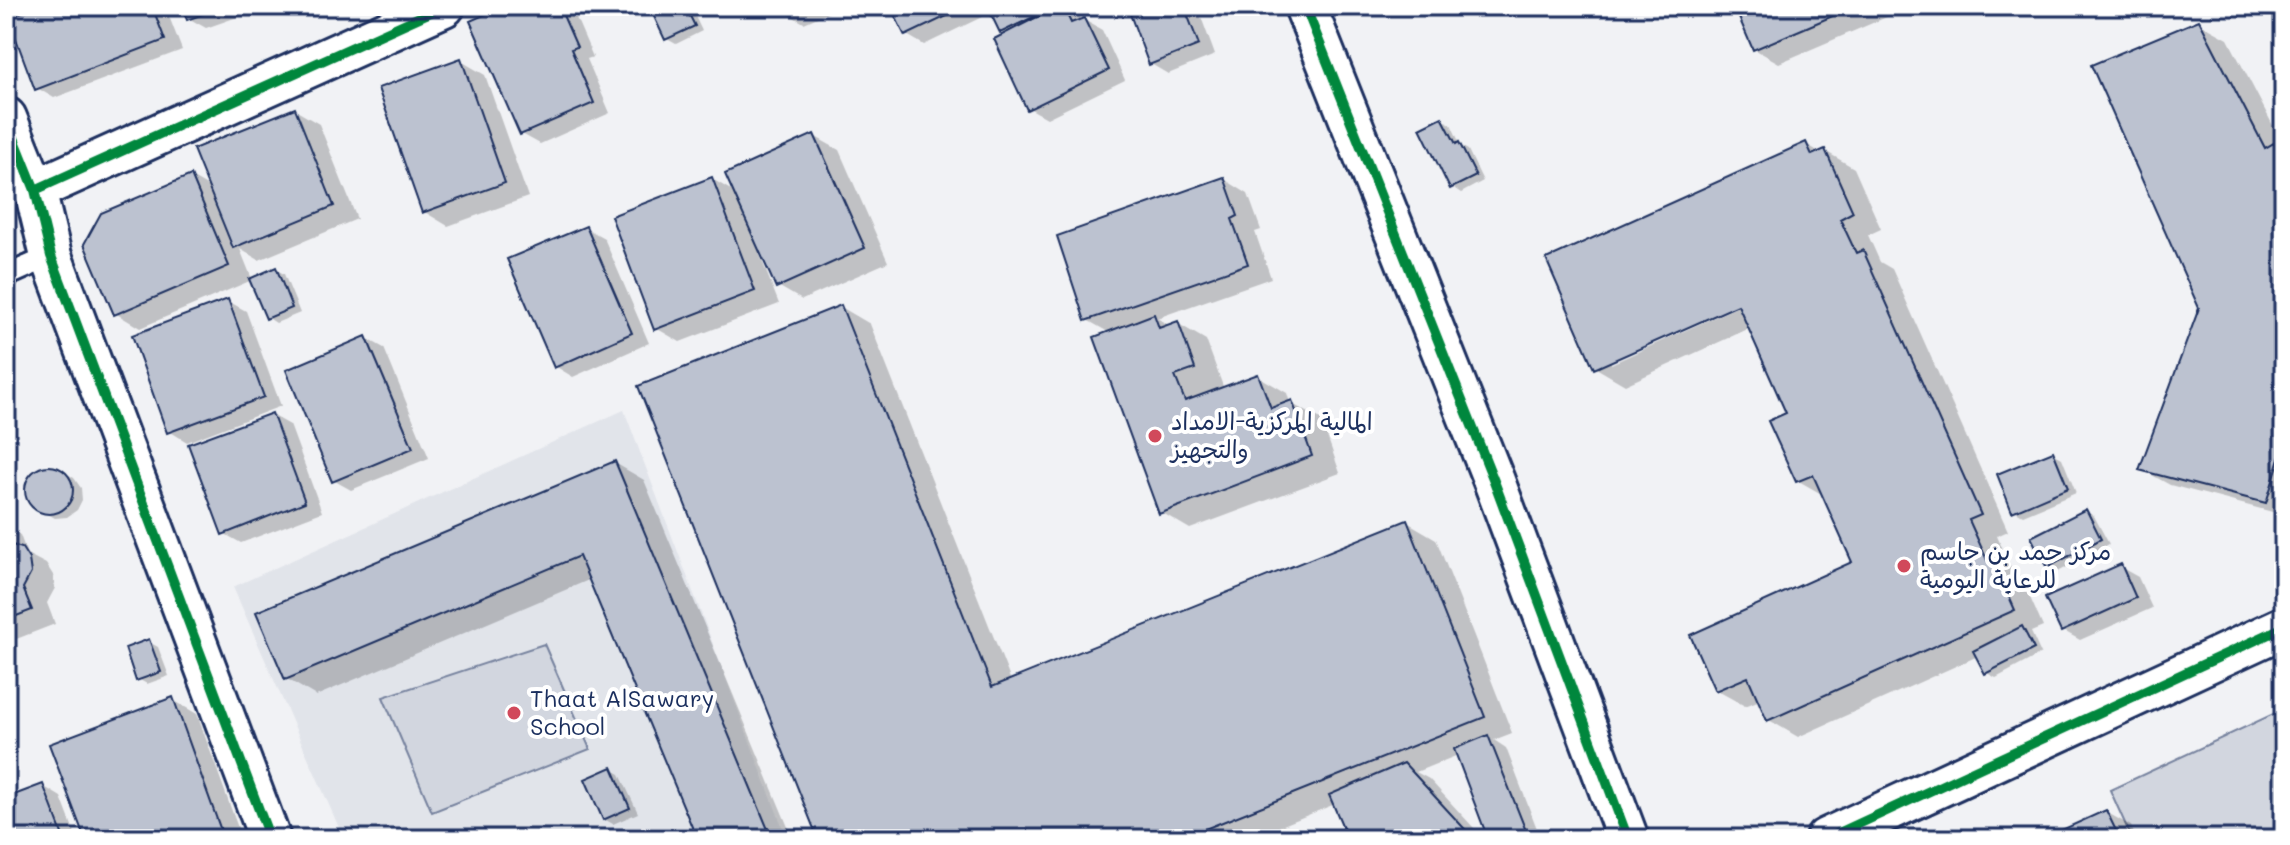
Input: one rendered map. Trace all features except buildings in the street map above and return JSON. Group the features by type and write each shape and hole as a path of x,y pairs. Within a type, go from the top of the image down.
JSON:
{"street":[{"path":"35,190 444,6"},
{"path":"1305,6 1494,481 1628,839"},
{"path":"6,118 35,190 51,256 270,839"},
{"path":"1826,839 2284,627"}],"lane":[{"path":"6,276 51,256"}],"shaded area":[{"name":"Thaat AlSawary School","path":"624,410 787,839 344,839 233,587"},
{"path":"544,644 590,749 432,812 383,697"},
{"path":"2284,709 2284,839 2132,839 2110,790"}],"cycle path":[{"path":"35,190 444,6"},
{"path":"1305,6 1494,481 1628,839"},
{"path":"6,118 35,190 51,256 270,839"},
{"path":"1826,839 2284,627"}],"place":[{"name":"المالية المركزية-الامداد والتجهيز","path":"1155,436"},
{"name":"مركز حمد بن جاسم للرعاية اليومية","path":"1904,566"},
{"name":"Thaat AlSawary School","path":"514,713"}]}
